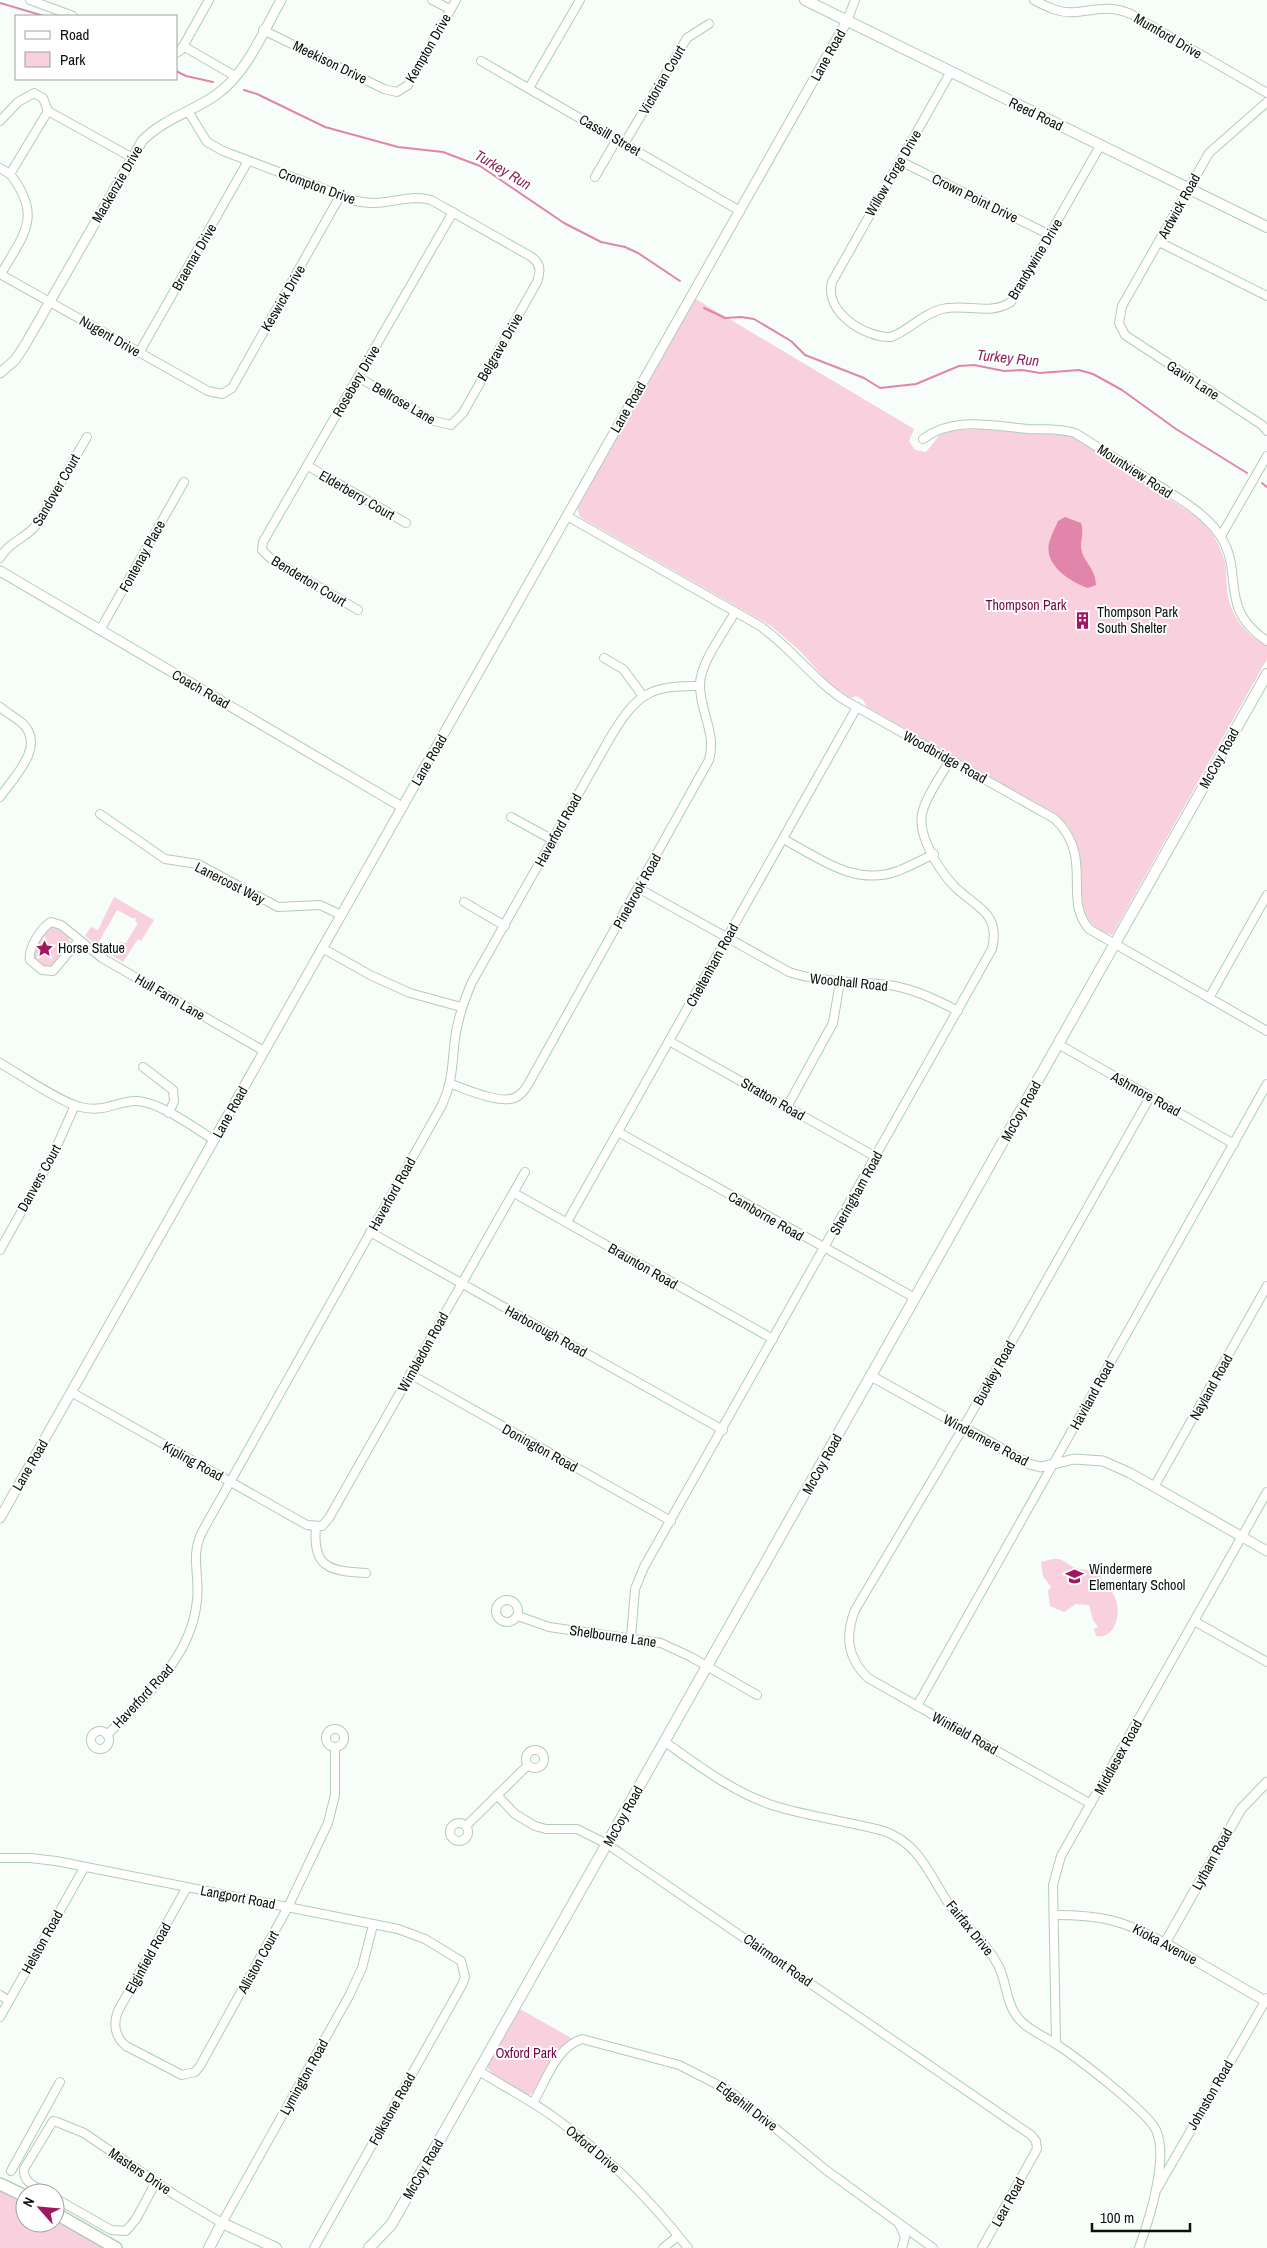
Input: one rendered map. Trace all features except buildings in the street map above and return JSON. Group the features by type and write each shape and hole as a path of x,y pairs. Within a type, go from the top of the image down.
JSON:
{"main road":[{"name":"Reed Road","path":"804,0 1267,227"},
{"name":"McCoy Road","path":"369,2248 391,2225 479,2072 1267,674"},
{"path":"0,2184 15,2191"},
{"path":"65,2219 116,2248"},
{"path":"209,2248 222,2223 269,2247"}],"street":[{"path":"30,0 70,15"},
{"path":"178,51 183,46 209,0"},
{"name":"Mackenzie Drive","path":"0,373 20,352 131,157 142,141 152,130 218,93 235,76 264,30 280,0"},
{"path":"432,0 450,9"},
{"name":"Kempton Drive","path":"397,92 408,85 456,0"},
{"path":"529,88 580,0"},
{"name":"Lane Road","path":"0,1518 847,21 854,0"},
{"name":"Mumford Drive","path":"1038,1 1063,12 1108,7 1125,11 1267,93"},
{"name":"Victorian Court","path":"624,144 687,38 709,24"},
{"name":"Meekison Drive","path":"264,30 384,89 397,92"},
{"path":"183,46 235,76"},
{"name":"Cassill Street","path":"481,61 740,210"},
{"name":"Willow Forge Drive","path":"836,274 950,73"},
{"path":"0,120 18,102 34,93 43,98 48,111 131,157"},
{"name":"Ardwick Road","path":"1120,328 1119,317 1122,306 1209,153 1267,102"},
{"path":"10,174 48,111"},
{"name":"Crompton Drive","path":"188,111 207,142 223,152 340,196 368,204 420,197 431,200 530,256 539,265"},
{"path":"595,177 617,140"},
{"name":"Brandywine Drive","path":"836,274 830,288 838,313 871,333 891,337 926,315 941,309 957,306 989,310 1005,306 1015,298 1100,146"},
{"name":"Braemar Drive","path":"139,353 248,161"},
{"name":"Crown Point Drive","path":"900,161 1050,234"},
{"path":"0,168 10,174 24,192 29,215 22,238 0,274"},
{"name":"Keswick Drive","path":"222,394 232,388 340,196"},
{"name":"Rosebery Drive","path":"262,550 266,535 308,466 453,212"},
{"path":"1159,242 1267,296"},
{"name":"Belgrave Drive","path":"451,425 463,413 537,282 540,274 539,265"},
{"name":"Nugent Drive","path":"0,274 208,391 222,394"},
{"name":"Gavin Lane","path":"1120,328 1138,344 1267,430"},
{"name":"Bellrose Lane","path":"358,377 434,422 451,425"},
{"name":"Mountview Road","path":"923,439 937,429 975,424 1029,429 1056,428 1075,433 1190,506 1214,527 1221,536 1230,560 1237,608 1246,624 1267,641"},
{"name":"Sandover Court","path":"0,558 9,545 29,534 37,524 87,437"},
{"path":"1221,536 1267,456"},
{"name":"Elderberry Court","path":"308,466 406,523"},
{"name":"Fontenay Place","path":"100,630 184,482"},
{"name":"Woodbridge Road","path":"567,516 774,636 799,657 821,683 857,707 1044,812 1064,828 1076,854 1078,906 1082,918 1089,929 1267,1031"},
{"name":"Benderton Court","path":"262,550 270,558 358,610"},
{"name":"Coach Road","path":"0,571 402,808"},
{"name":"Pinebrook Road","path":"451,1084 504,1099 514,1098 524,1091 709,760 712,744 700,686 705,665 735,612"},
{"path":"604,658 623,669 643,696"},
{"name":"Haverford Road","path":"107,1735 169,1670 184,1646 197,1600 195,1556 197,1541 442,1106 451,1084 456,1036 462,1007 472,982 552,840 623,717 643,696 672,685 700,686"},
{"path":"0,707 22,723 31,739 30,753 0,797"},
{"name":"Cheltenham Road","path":"567,1222 857,707"},
{"name":"Sheringham Road","path":"631,1638 632,1606 637,1583 989,957 994,934 990,918 984,909 948,878 922,830 922,810 950,760"},
{"name":"Lanercost Way","path":"100,814 165,859 198,864 278,907 320,905 341,915"},
{"path":"511,817 552,840"},
{"path":"783,839 839,870 860,875 874,876 898,871 934,854"},
{"name":"Woodhall Road","path":"638,888 789,972 816,980 902,988 920,993 958,1011"},
{"path":"1209,998 1267,895"},
{"path":"464,902 505,926"},
{"name":"Hull Farm Lane","path":"79,940 53,970 42,970 30,960 30,950 43,928 51,922 61,925 102,958 264,1051"},
{"path":"322,948 372,976 410,993 462,1007"},
{"path":"787,1107 833,1023 840,982"},
{"name":"Stratton Road","path":"669,1041 876,1157"},
{"name":"Ashmore Road","path":"1058,1044 1234,1144"},
{"path":"0,1063 75,1105 94,1109 142,1101 169,1113 214,1140"},
{"path":"143,1067 173,1090 174,1101 169,1113"},
{"name":"Haviland Road","path":"917,1706 1267,1084"},
{"name":"Buckley Road","path":"850,1651 849,1630 855,1610 963,1428 1150,1097"},
{"name":"Danvers Court","path":"0,1250 52,1157 75,1105"},
{"name":"Camborne Road","path":"618,1132 915,1298"},
{"name":"Wimbledon Road","path":"316,1527 322,1526 330,1518 525,1172"},
{"name":"Braunton Road","path":"514,1193 773,1339"},
{"name":"Harborough Road","path":"370,1232 723,1430"},
{"name":"Nayland Road","path":"1154,1487 1267,1286"},
{"name":"Donington Road","path":"410,1374 671,1521"},
{"name":"Windermere Road","path":"871,1376 1029,1464 1041,1466 1074,1459 1103,1461 1154,1487 1267,1551"},
{"name":"Kipling Road","path":"71,1392 307,1525 316,1527"},
{"name":"Middlesex Road","path":"1056,2044 1053,1885 1061,1856 1267,1492"},
{"path":"316,1527 317,1554 321,1562 336,1570 366,1573"},
{"name":"Shelbourne Lane","path":"518,1616 549,1627 668,1645 757,1695"},
{"path":"1194,1621 1267,1662"},
{"name":"Winfield Road","path":"850,1651 860,1670 868,1678 1091,1804"},
{"name":"Fairfax Drive","path":"665,1742 716,1777 765,1802 810,1815 883,1830 905,1841 924,1862 955,1912 985,1943 993,1955 1000,1968 1009,2002 1019,2019 1026,2026 1056,2044 1118,2092 1153,2125 1158,2134 1160,2152 1154,2194 1139,2248"},
{"name":"Alliston Court","path":"181,2074 192,2073 200,2066 288,1907 328,1823 334,1795 335,1747"},
{"path":"466,1826 528,1765"},
{"name":"Lytham Road","path":"1165,1943 1236,1816 1250,1798 1267,1782"},
{"name":"Clairmont Road","path":"497,1795 515,1814 535,1826 546,1829 577,1830 607,1844 988,2103 1034,2138 1037,2145 1034,2156"},
{"name":"Langport Road","path":"0,1858 30,1858 398,1929 425,1939 455,1955 465,1968"},
{"name":"Helston Road","path":"0,2017 84,1868"},
{"name":"Elginfield Road","path":"181,2074 126,2046 119,2039 116,2029 118,2011 187,1887"},
{"name":"Kioka Avenue","path":"1054,1916 1087,1915 1108,1918 1137,1928 1266,2001"},
{"name":"Lymington Road","path":"222,2223 349,1996 362,1968 373,1925"},
{"name":"Folkstone Road","path":"314,2248 462,1985 465,1977 465,1968"},
{"path":"0,1995 9,2001"},
{"name":"Johnston Road","path":"1154,2194 1266,2001"},
{"name":"Edgehill Drive","path":"533,2103 564,2050 572,2043 582,2039 680,2065 730,2091 826,2170 932,2248"},
{"name":"Oxford Drive","path":"479,2072 533,2103 586,2141 621,2173 688,2248"},
{"path":"10,2171 41,2120 60,2082"},
{"name":"Masters Drive","path":"41,2120 55,2122 84,2133 156,2182 222,2223"},
{"path":"29,2183 24,2176 24,2169 55,2122"},
{"name":"Lear Road","path":"982,2248 1034,2156"},
{"path":"65,2204 111,2230 126,2231 136,2219 156,2182"},
{"path":"900,2226 905,2237 902,2248"},
{"path":"663,2248 678,2236"}],"green space":[{"name":"Thompson Park","path":"694,298 914,429 909,441 915,450 926,452 943,431 980,429 1031,434 1067,434 1078,439 1197,517 1214,537 1225,562 1227,589 1231,607 1245,630 1267,646 1267,659 1112,935 1108,933 1106,935 1092,924 1085,910 1078,846 1070,830 1056,814 867,707 863,700 856,696 851,698 830,684 799,650 771,626 580,517 577,507"},
{"path":"114,897 154,920 141,941 138,939 123,962 112,955 120,942 126,943 138,923 135,921 136,918 132,918 117,910 97,945 85,936 91,927 98,930"},
{"path":"52,927 68,934 70,942 53,965 44,967 34,959 34,955 42,937"},
{"path":"1053,1559 1061,1560 1076,1568 1098,1573 1104,1585 1116,1599 1118,1608 1115,1625 1110,1632 1104,1636 1096,1636 1094,1629 1098,1627 1093,1620 1089,1605 1076,1604 1064,1612 1050,1606 1048,1591 1051,1587 1043,1576 1041,1562"},
{"name":"Oxford Park","path":"520,2009 573,2039 567,2044 539,2087 528,2095 495,2077 487,2067"},
{"path":"0,2185 15,2193 15,2233 65,2233 65,2220 116,2248 0,2248"}],"shaded area":[{"path":"1065,517 1081,523 1082,552 1094,574 1096,585 1088,588 1074,582 1060,572 1050,558 1050,540 1058,521"}],"waterway":[{"name":"Turkey Run","path":"0,3 41,15"},
{"name":"Turkey Run","path":"178,72 186,76 213,82"},
{"name":"Turkey Run","path":"244,90 257,94 325,127 398,147 443,152 480,166 564,223 601,242 625,247 638,253 680,281"},
{"name":"Turkey Run","path":"704,308 725,318 741,317 754,319 791,341 805,355 864,378 880,388 916,384 959,366 974,365 1004,371 1022,370 1040,373 1079,370 1093,374 1122,390 1176,429 1247,473"},
{"name":"Turkey Run","path":"1262,483 1267,487"}],"place":[{"name":"Thompson Park South Shelter","path":"1083,620"},
{"name":"Horse Statue","path":"44,948"},
{"name":"Windermere Elementary School","path":"1075,1577"}]}
